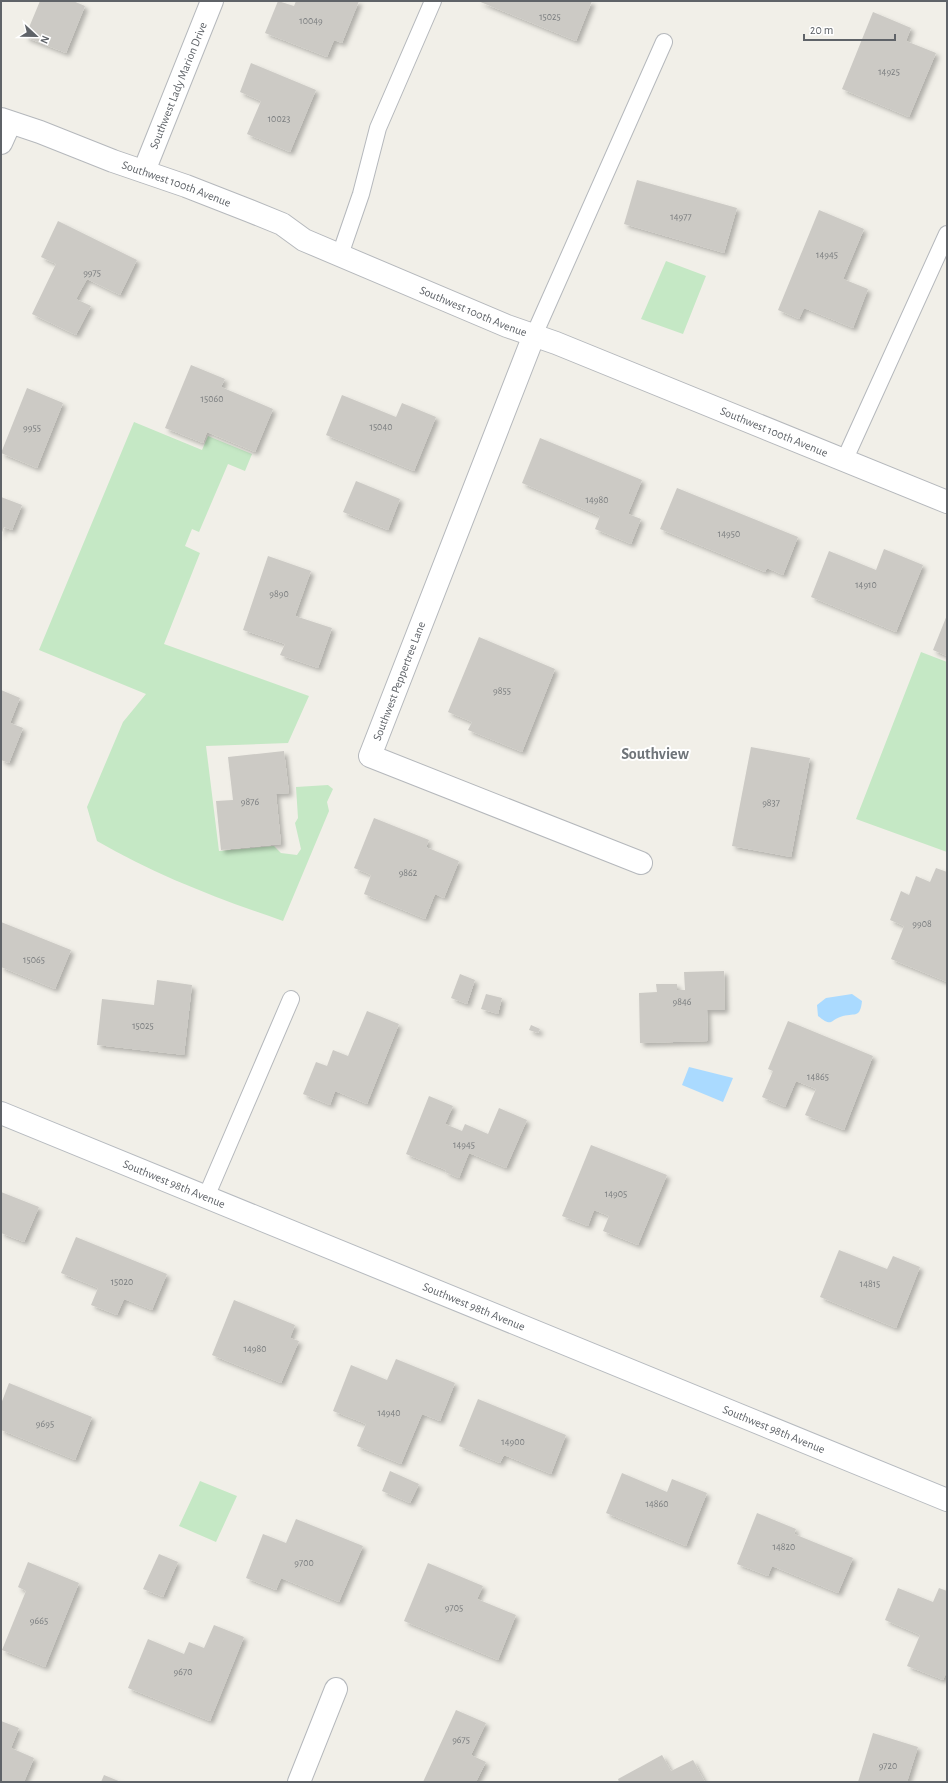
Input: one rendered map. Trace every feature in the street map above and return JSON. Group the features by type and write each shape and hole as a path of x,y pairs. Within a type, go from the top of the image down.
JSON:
{"street":[{"name":"Southwest Lady Marion Drive","path":"144,171 212,1"},
{"name":"Southwest 100th Avenue","path":"6,121 40,132 282,224 304,240 507,326 534,335 947,502"},
{"path":"1,143 6,121"},
{"name":"Southwest Peppertree Lane","path":"534,335 370,756 641,863"},
{"name":"Southwest 98th Avenue","path":"1,1113 947,1500"},
{"path":"299,1782 336,1689"}],"lane":[{"path":"340,255 361,194 378,128 433,1"},
{"path":"534,335 664,42"},
{"path":"844,461 947,234"},
{"path":"206,1197 291,999"}],"green space":[{"path":"666,261 706,276 683,334 641,319"},
{"path":"134,422 202,450 208,436 252,454 245,471 228,464 199,532 192,529 185,546 200,553 164,644 309,696 288,743 206,746 219,851 274,846 281,853 297,855 301,849 295,823 298,818 296,787 328,785 333,789 327,802 329,811 283,921 188,886 142,865 97,841 87,807 123,722 146,694 39,650"},
{"path":"921,652 947,662 947,852 856,819"},
{"path":"200,1481 237,1496 216,1542 179,1526"}],"water":[{"path":"852,994 862,1001 860,1010 857,1014 843,1016 831,1022 826,1022 818,1016 817,1005 826,998"},
{"path":"689,1067 733,1078 723,1102 682,1085"}],"building":[{"path":"40,1 73,1 85,6 66,53 25,37"},
{"path":"278,1 294,6 296,1 359,1 342,43 334,40 327,57 265,33"},
{"path":"478,1 592,1 576,41"},
{"path":"873,12 911,28 906,41 936,53 909,117 842,89"},
{"path":"251,63 316,90 290,152 247,134 261,101 240,92"},
{"path":"637,180 737,208 724,253 624,224"},
{"path":"819,210 864,229 843,279 868,289 853,328 804,308 799,319 778,310"},
{"path":"58,221 137,260 120,295 87,279 76,299 91,306 76,335 32,314 56,264 41,257"},
{"path":"191,365 225,379 221,387 273,409 255,452 207,432 203,443 165,428"},
{"path":"27,388 63,403 37,468 1,453"},
{"path":"342,395 396,417 402,403 436,417 414,471 326,435"},
{"path":"540,438 642,480 628,514 641,519 631,544 595,529 600,516 522,483"},
{"path":"356,481 400,499 388,530 343,512"},
{"path":"677,488 798,537 783,575 767,568 765,572 660,529"},
{"path":"1,497 22,505 12,530 4,527 1,535"},
{"path":"884,549 923,565 896,632 811,597 829,551 876,570"},
{"path":"268,556 311,571 295,616 332,628 318,668 280,655 285,644 243,630"},
{"path":"947,615 947,656 933,650"},
{"path":"479,637 555,669 522,752 468,730 472,722 448,712"},
{"path":"1,690 20,698 10,723 23,728 9,763 1,760"},
{"path":"751,747 810,758 791,857 732,846"},
{"path":"284,751 289,793 276,794 281,844 221,850 216,801 233,800 228,757"},
{"path":"374,818 429,840 426,847 459,861 444,898 435,894 425,919 364,894 371,875 354,868"},
{"path":"936,868 947,872 947,982 891,959 904,926 890,920 901,891 909,895 916,876 930,882"},
{"path":"1,922 71,950 55,989 1,967"},
{"path":"724,971 725,1010 707,1010 708,1041 640,1043 639,993 657,992 656,984 677,984 677,990 685,990 684,972"},
{"path":"460,974 475,980 467,1004 451,998"},
{"path":"157,980 192,985 184,1055 97,1045 102,999 154,1005"},
{"path":"486,994 502,998 498,1014 481,1009"},
{"path":"367,1011 399,1024 367,1104 335,1091 330,1105 303,1094 316,1062 327,1066 333,1050 348,1056"},
{"path":"788,1021 873,1056 844,1130 805,1115 816,1089 796,1081 785,1107 762,1097 773,1071 768,1069"},
{"path":"531,1025 540,1029 538,1033 529,1030"},
{"path":"429,1096 453,1106 445,1124 462,1131 465,1124 488,1134 499,1108 527,1120 506,1168 469,1153 459,1178 445,1172 446,1170 406,1154"},
{"path":"591,1145 667,1175 638,1245 603,1231 609,1216 594,1210 588,1226 562,1216"},
{"path":"1,1192 39,1207 24,1242 1,1233"},
{"path":"76,1237 167,1274 152,1310 124,1299 117,1315 91,1305 98,1288 61,1273"},
{"path":"839,1250 887,1269 893,1256 920,1267 896,1328 820,1297"},
{"path":"234,1300 295,1325 290,1338 299,1341 281,1383 212,1355"},
{"path":"396,1359 455,1383 440,1421 422,1414 401,1464 357,1446 366,1424 333,1411 351,1365 387,1380"},
{"path":"9,1383 92,1417 75,1460 1,1430 1,1404"},
{"path":"478,1399 566,1435 551,1474 504,1455 500,1463 459,1446"},
{"path":"390,1471 419,1484 410,1503 382,1491"},
{"path":"622,1473 667,1492 672,1479 707,1493 686,1546 606,1513"},
{"path":"757,1513 796,1529 794,1534 853,1558 838,1593 772,1566 768,1576 737,1564"},
{"path":"296,1519 363,1546 339,1602 281,1578 276,1590 246,1578 263,1534 286,1543"},
{"path":"159,1554 178,1562 163,1597 143,1589"},
{"path":"28,1562 79,1583 45,1667 2,1650 26,1591 18,1587"},
{"path":"428,1563 483,1586 477,1599 516,1615 498,1660 404,1621"},
{"path":"898,1588 933,1602 939,1588 947,1591 947,1671 943,1680 907,1666 920,1635 885,1620"},
{"path":"214,1625 244,1637 210,1721 128,1688 148,1639 184,1654 189,1642 204,1648"},
{"path":"456,1710 486,1723 471,1755 486,1762 476,1782 423,1782"},
{"path":"1,1721 19,1728 11,1748 34,1758 24,1782 1,1782"},
{"path":"873,1733 918,1747 907,1782 858,1782"},
{"path":"662,1755 671,1771 693,1760 705,1782 619,1782 618,1779"},
{"path":"104,1775 121,1782 101,1782"}],"district":[{"name":"Southview","path":"655,753"}]}
